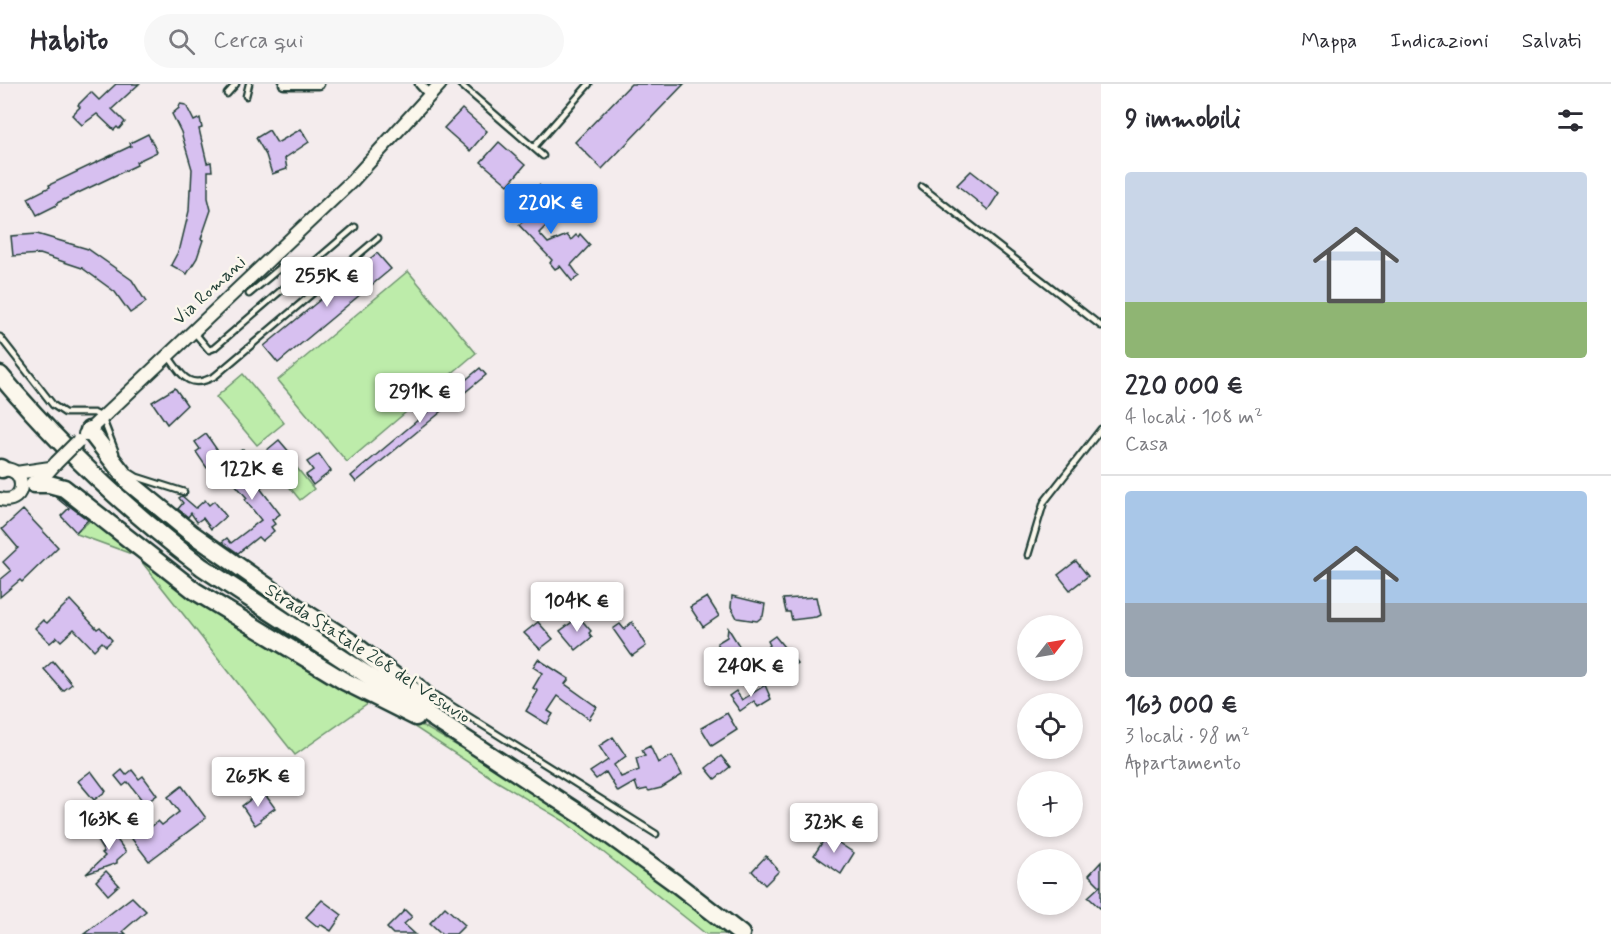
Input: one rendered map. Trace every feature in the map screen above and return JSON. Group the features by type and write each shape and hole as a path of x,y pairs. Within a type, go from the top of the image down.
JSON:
{"highway":[{"name":"Strada Statale 268 del Vesuvio","path":"0,375 74,458 156,532 202,567 620,842 741,934"},
{"path":"83,436 130,483 184,528 252,577 365,652 440,711 478,747"},
{"path":"27,488 49,484 64,488 195,591 344,681 430,726 478,747"}],"street":[{"path":"284,84 319,84"},
{"path":"420,84 430,96"},
{"name":"Via Romani","path":"2,503 12,499 47,473 167,354 352,181 440,84"},
{"path":"5,470 53,466"},
{"path":"5,470 27,488"}],"lane":[{"path":"226,94 236,84"},
{"path":"246,96 249,84"},
{"path":"460,84 543,156"},
{"path":"534,147 589,84"},
{"path":"922,187 1101,326"},
{"path":"192,331 209,350 214,348 355,227"},
{"path":"167,354 184,378 194,383 204,382 215,376 378,238"},
{"path":"249,294 280,268 292,281"},
{"path":"0,337 53,405 65,413 94,413 102,417 114,449 129,472 137,477 184,492"},
{"path":"1028,555 1044,502 1101,429"},
{"path":"418,680 433,694 656,834"}],"green space":[{"path":"408,271 476,353 347,462 278,380"},
{"path":"243,374 284,423 257,445 216,397"},
{"path":"297,468 314,489 300,500 283,479"},
{"path":"93,518 372,701 295,755 137,556 76,533"},
{"path":"385,704 518,781 646,871 730,934 706,934 564,821 498,782 381,705"}],"building":[{"path":"116,84 139,84 112,109 125,122 119,129 117,127 114,130 97,114 82,125 72,115 91,92 99,100"},
{"path":"631,84 684,84 602,169 575,142"},
{"path":"180,104 186,105 194,121 200,118 202,128 199,129 207,163 211,162 212,171 208,171 208,198 211,210 197,258 187,274 171,265 180,248 189,211 191,189 192,169 181,132 172,114"},
{"path":"462,109 487,131 470,151 444,128"},
{"path":"301,129 309,142 285,158 287,169 272,174 266,155 256,138 269,130 277,143"},
{"path":"148,134 157,152 136,162 137,165 37,215 28,198 50,187 49,185 131,146 130,143"},
{"path":"499,142 525,165 508,185 481,162"},
{"path":"971,171 999,193 988,210 957,185"},
{"path":"539,185 549,197 540,205 553,219 539,233 548,243 567,235 571,240 580,234 590,245 571,265 579,276 572,281 560,266 555,269 550,263 552,260 519,225 532,213 520,202"},
{"path":"37,234 88,249 132,280 146,302 130,313 115,292 82,268 40,254 13,256 11,236"},
{"path":"377,253 391,269 278,363 264,346"},
{"path":"480,368 486,375 356,482 351,476"},
{"path":"175,388 187,405 167,424 152,402"},
{"path":"206,434 222,457 207,468 196,452 200,449 195,442"},
{"path":"279,440 291,454 279,464 267,450"},
{"path":"243,449 250,458 244,463 255,475 261,470 269,480 260,488 280,514 272,520 275,524 271,527 274,531 262,541 258,537 238,553 222,542 227,538 231,543 261,520 234,483 237,479 225,462"},
{"path":"319,454 331,471 313,485 306,475 313,470 307,462"},
{"path":"54,496 88,520 76,532 61,516 69,508"},
{"path":"182,496 196,508 205,500 209,505 214,501 226,516 211,529 203,518 197,522 191,513 188,517 178,509 183,503 179,498"},
{"path":"23,510 58,547 22,582 20,580 0,597 0,580 11,571 3,562 18,548 2,529"},
{"path":"1076,561 1088,576 1070,590 1058,575"},
{"path":"732,596 765,604 763,616 757,621 737,618 731,607"},
{"path":"707,597 719,616 703,627 690,607"},
{"path":"816,597 820,615 816,617 792,620 790,612 786,612 783,599"},
{"path":"70,600 97,629 100,627 112,640 106,646 102,642 94,650 74,629 61,641 57,637 50,643 35,628 43,620 47,623"},
{"path":"579,617 591,631 589,633 592,637 576,650 560,631"},
{"path":"538,622 553,639 540,649 524,633"},
{"path":"632,622 646,646 632,656 613,629 620,624 624,629"},
{"path":"728,628 753,668 738,677 717,643 727,637"},
{"path":"775,636 797,663 784,674 765,650 770,645 768,641"},
{"path":"538,659 569,679 565,684 597,707 589,719 558,696 548,711 553,714 547,724 526,711 538,691 533,688 542,673 533,667"},
{"path":"53,661 72,684 63,691 44,669"},
{"path":"765,685 771,699 758,707 754,701 740,711 729,696 736,691 742,700"},
{"path":"727,713 737,730 712,746 701,728"},
{"path":"613,737 626,756 614,765 621,777 639,770 636,758 645,756 642,750 650,746 658,763 672,756 682,775 661,788 638,791 635,782 618,792 606,772 596,779 590,772 608,760 599,746"},
{"path":"721,756 730,767 715,779 706,768"},
{"path":"122,770 126,775 132,770 139,779 143,776 157,795 145,804 128,782 123,786 115,776"},
{"path":"91,771 106,791 94,800 78,781"},
{"path":"182,786 206,818 149,861 132,839 147,823 151,827 158,821 162,825 179,812 168,797"},
{"path":"264,793 275,808 255,825 242,806 258,794 260,796"},
{"path":"110,830 126,852 117,860 117,863 86,874 105,856 97,841"},
{"path":"827,835 854,853 841,874 814,855"},
{"path":"766,856 779,871 765,885 752,871"},
{"path":"1101,862 1101,909 1088,897 1100,886 1089,875"},
{"path":"106,871 119,885 108,895 96,881"},
{"path":"132,897 146,911 123,931 126,934 84,934"},
{"path":"322,900 342,915 331,931 320,924 318,927 306,917"},
{"path":"445,907 465,925 456,934 442,934 430,923"},
{"path":"405,910 412,917 404,924 415,934 393,934 387,928"}]}
